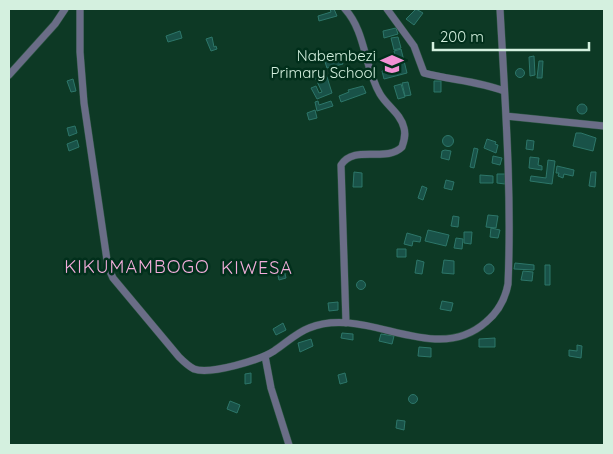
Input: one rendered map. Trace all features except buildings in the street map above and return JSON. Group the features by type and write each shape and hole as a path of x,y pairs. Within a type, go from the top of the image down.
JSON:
{"street":[{"path":"9,75 55,24 65,9"},
{"path":"80,9 80,52 84,103 92,169 110,273 179,357 194,369 201,370 251,362 266,356 308,328 317,325 346,323 445,340 481,327 495,314 506,293 510,252 509,165 500,9"},
{"path":"345,9 357,28 377,89 397,114 405,129 402,147 394,154 357,155 344,160 341,165 346,323"},
{"path":"387,9 414,46 424,73 450,80 487,84 504,91"},
{"path":"506,116 604,126"},
{"path":"266,356 271,388 289,445"}],"place":[{"name":"Nabembezi Primary School","path":"392,64"}],"district":[{"name":"KIKUMAMBOGO","path":"137,266"},
{"name":"KIWESA","path":"257,267"}]}
